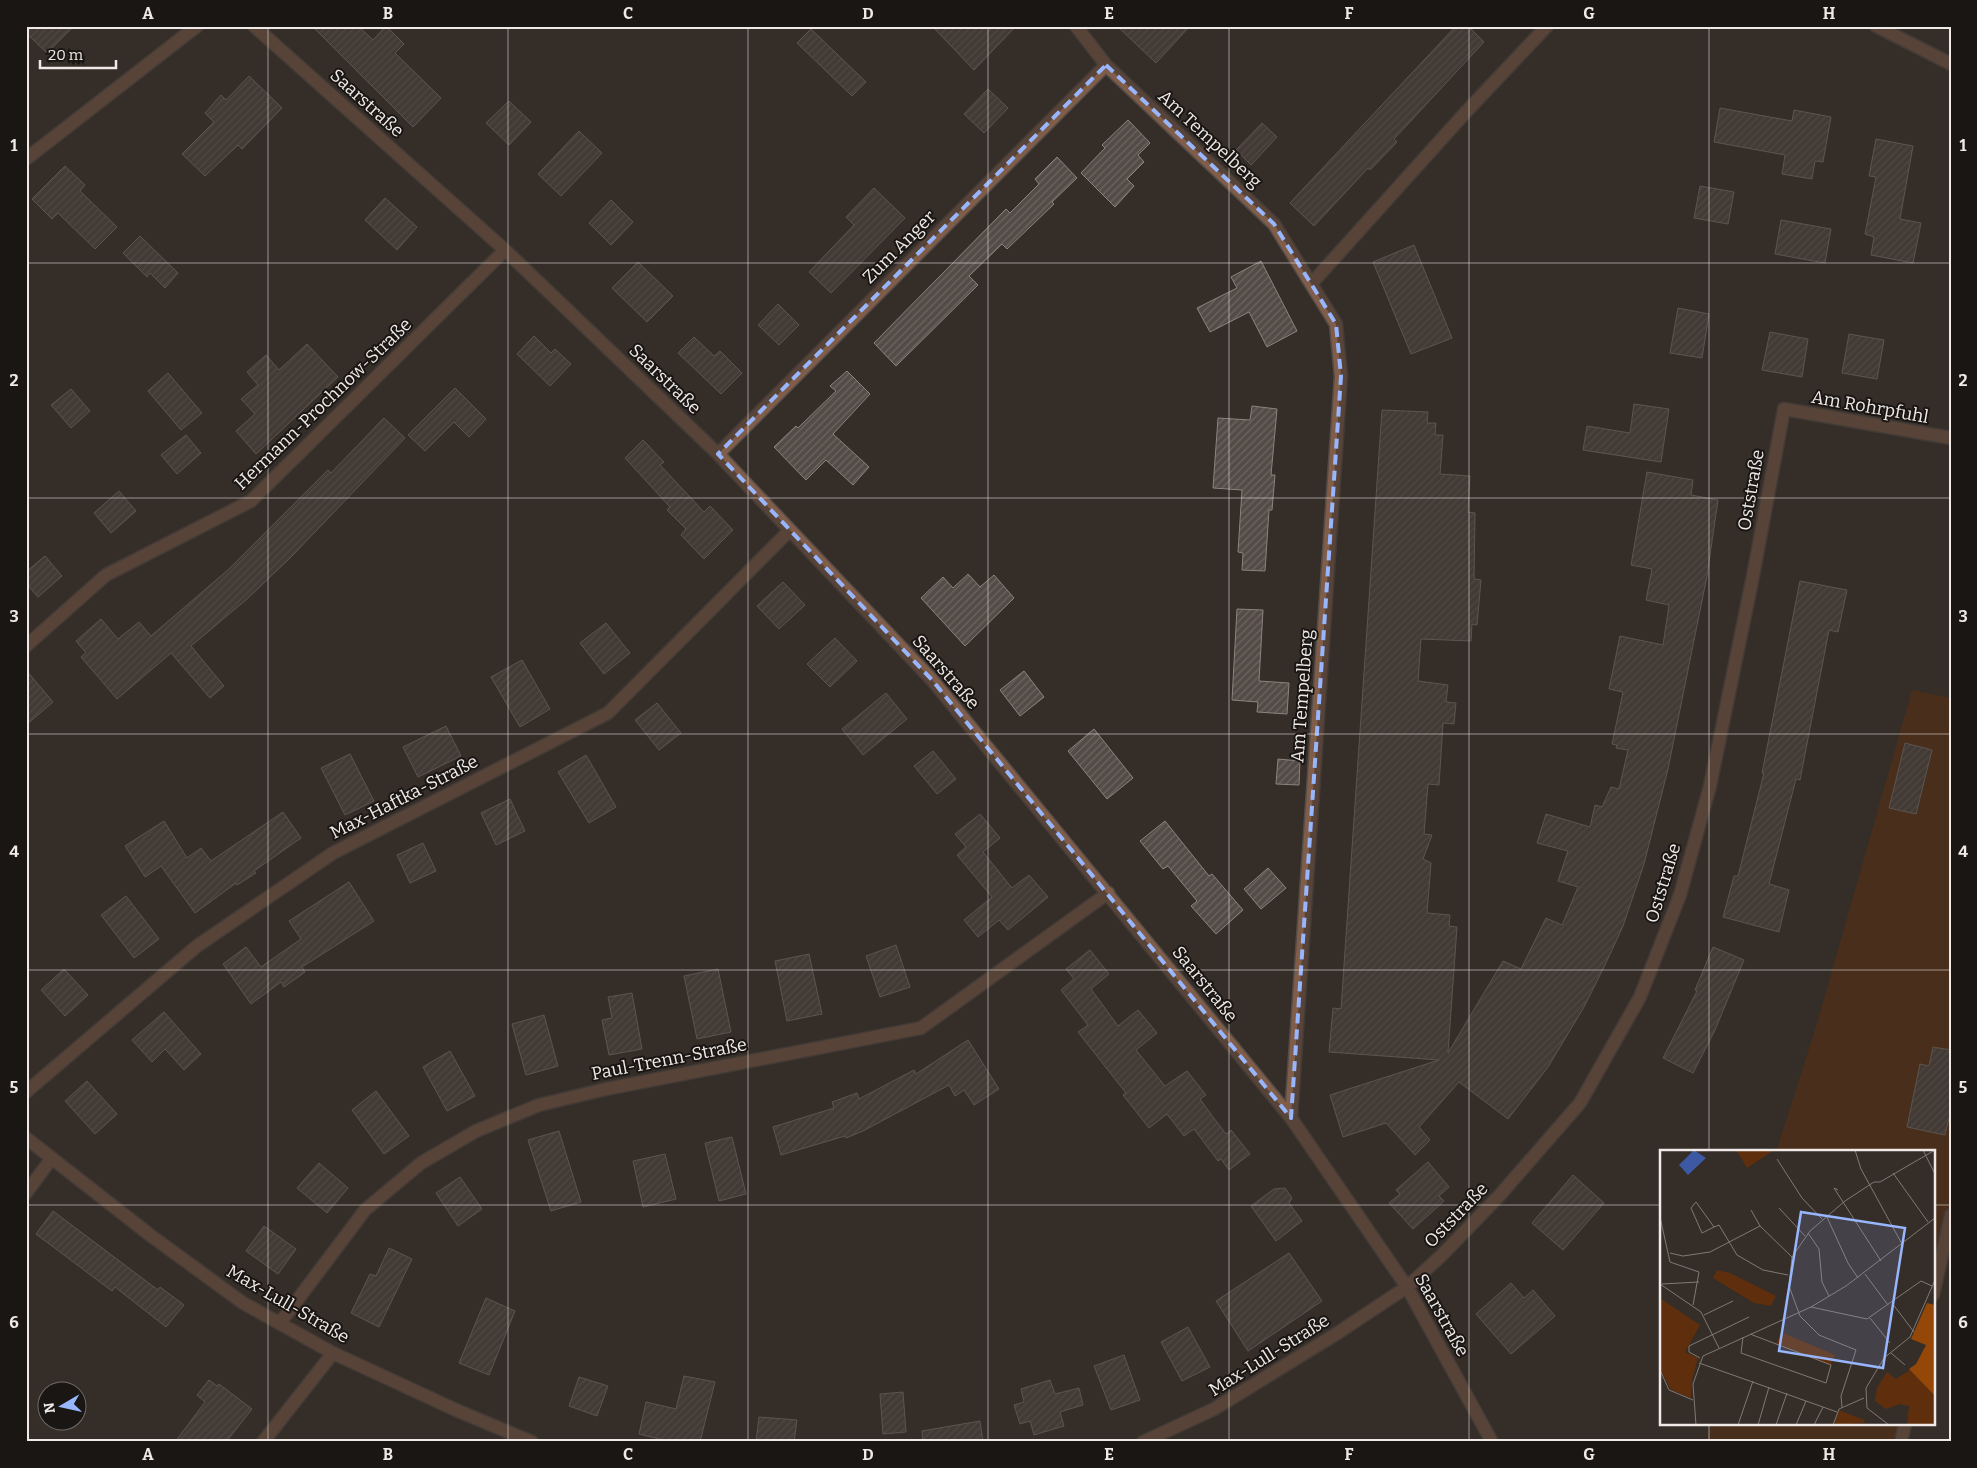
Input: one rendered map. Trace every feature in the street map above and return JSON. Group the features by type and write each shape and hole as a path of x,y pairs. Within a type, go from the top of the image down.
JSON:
{"street":[{"path":"26,160 197,26"},
{"name":"Saarstraße","path":"254,26 505,250 718,454 932,680 1291,1118 1407,1287 1492,1442"},
{"name":"Am Tempelberg","path":"1076,26 1106,66 1274,224 1336,324 1341,376 1291,1118"},
{"path":"1312,284 1465,113 1547,26"},
{"path":"1876,26 1951,64"},
{"name":"Zum Anger","path":"718,454 1106,66"},
{"name":"Hermann-Prochnow-Straße","path":"26,646 106,575 251,501 505,250"},
{"name":"Am Rohrpfuhl","path":"1784,409 1951,438"},
{"name":"Oststraße","path":"1407,1287 1499,1196 1580,1103 1644,989 1680,895 1708,791 1753,576 1784,409"},
{"name":"Max-Haftka-Straße","path":"26,1092 197,946 333,853 608,713 790,530"},
{"name":"Paul-Trenn-Straße","path":"280,1323 365,1210 420,1163 476,1131 539,1105 606,1089 921,1028 1108,893"},
{"name":"Max-Lull-Straße","path":"26,1138 150,1235 243,1303 333,1353 456,1410 532,1442"},
{"path":"26,1193 52,1158"},
{"path":"1934,1291 1951,1215"},
{"name":"Max-Lull-Straße","path":"1143,1442 1214,1409 1336,1334 1407,1287"},
{"path":"263,1442 333,1353"},
{"path":"1901,1442 1905,1426"}],"highlighted area":[{"path":"1106,65 1274,224 1336,324 1341,376 1291,1118 932,680 718,454"}],"shaded area":[{"path":"1912,690 1951,698 1951,1205 1934,1283 1934,1150 1777,1150 1818,1020"},
{"path":"1710,1426 1905,1426 1901,1442 1707,1442"}],"building":[{"path":"26,26 74,26 47,53 26,33"},
{"path":"312,26 358,26 373,40 386,26 404,44 395,53 441,98 413,127"},
{"path":"932,26 1016,26 974,70"},
{"path":"1117,26 1190,26 1156,63"},
{"path":"1456,26 1468,26 1484,42 1394,139 1397,142 1370,170 1368,168 1314,226 1290,203"},
{"path":"811,29 866,82 852,96 797,43"},
{"path":"249,76 282,108 242,149 238,145 205,176 182,154 214,122 205,113 221,95 226,100"},
{"path":"988,89 1008,108 984,133 964,114"},
{"path":"509,101 531,122 509,145 486,123"},
{"path":"1720,108 1792,121 1794,110 1831,117 1823,162 1815,161 1812,179 1782,174 1785,155 1714,142"},
{"path":"1128,120 1150,143 1138,155 1144,162 1127,179 1134,186 1115,207 1081,173 1105,148 1102,145"},
{"path":"1262,123 1277,137 1251,165 1236,150"},
{"path":"579,131 602,153 561,196 538,174"},
{"path":"1876,139 1913,146 1900,219 1921,223 1913,263 1871,255 1874,237 1865,234 1876,177 1869,176"},
{"path":"1057,157 1077,178 1052,202 1054,204 1007,249 1002,244 969,276 978,285 896,366 874,343 1006,209 1010,213 1039,184 1035,179"},
{"path":"65,166 85,185 80,191 117,227 95,249 58,213 52,219 32,199"},
{"path":"1700,186 1734,192 1728,224 1694,218"},
{"path":"874,188 905,218 831,293 809,272 854,225 846,217"},
{"path":"385,198 417,227 397,250 365,220"},
{"path":"611,200 633,222 611,245 589,223"},
{"path":"1781,220 1831,229 1825,263 1775,254"},
{"path":"140,236 178,273 165,288 150,273 147,277 123,253"},
{"path":"1414,245 1452,338 1411,354 1373,262"},
{"path":"1261,261 1297,331 1267,347 1249,312 1210,332 1197,308 1237,288 1231,277"},
{"path":"638,262 673,296 647,322 612,288"},
{"path":"778,304 799,325 779,345 758,325"},
{"path":"1678,308 1709,314 1702,358 1670,353"},
{"path":"1770,332 1808,339 1802,377 1762,370"},
{"path":"1849,334 1884,340 1877,379 1842,373"},
{"path":"534,336 551,353 555,349 571,364 550,386 517,354"},
{"path":"694,337 714,356 720,351 742,373 721,394 678,353"},
{"path":"307,344 338,377 256,454 236,431 255,414 241,399 258,385 247,372 266,355 279,370"},
{"path":"847,371 870,394 833,434 869,467 853,485 826,460 806,480 774,447 796,426 798,428 836,391 830,386"},
{"path":"168,373 202,413 181,430 148,391"},
{"path":"455,388 486,419 469,437 454,422 425,451 408,435"},
{"path":"71,389 90,411 71,428 51,405"},
{"path":"1634,404 1669,409 1661,462 1583,450 1587,426 1630,433"},
{"path":"1252,406 1277,409 1271,475 1275,475 1272,510 1269,510 1265,571 1242,570 1243,553 1238,552 1242,490 1213,488 1218,418 1250,420"},
{"path":"1382,410 1428,412 1427,423 1436,423 1435,435 1443,435 1440,474 1470,476 1468,512 1475,513 1474,579 1481,580 1477,625 1472,624 1471,641 1421,639 1418,681 1448,685 1446,702 1456,703 1454,724 1443,723 1439,785 1428,784 1424,834 1432,835 1423,859 1431,863 1427,913 1450,915 1449,926 1457,927 1448,1053 1503,961 1521,969 1546,918 1562,925 1578,887 1558,881 1568,851 1537,843 1546,814 1590,827 1595,805 1602,807 1611,787 1619,789 1628,750 1616,748 1617,745 1612,744 1623,692 1609,689 1620,636 1663,645 1669,605 1646,600 1652,569 1631,565 1647,472 1693,480 1691,495 1718,500 1707,576 1668,769 1644,864 1623,926 1584,1007 1548,1067 1508,1119 1459,1082 1419,1127 1430,1140 1415,1155 1386,1123 1343,1137 1330,1095 1439,1060 1329,1052 1333,1008 1341,1009"},
{"path":"384,418 405,438 291,557 247,599 191,646 224,686 210,698 171,653 117,699 81,657 86,653 76,641 101,619 118,639 139,622 151,636 229,569 328,470 331,473"},
{"path":"186,435 201,453 177,474 161,455"},
{"path":"643,440 664,462 660,465 704,512 710,506 733,530 704,559 681,535 686,529 667,510 670,507 625,458"},
{"path":"119,491 136,511 111,533 94,513"},
{"path":"45,556 62,576 38,597 26,583 26,572"},
{"path":"968,574 980,587 994,575 1014,598 965,646 921,598 943,577 953,588"},
{"path":"1800,581 1847,590 1838,632 1829,630 1800,780 1796,779 1769,884 1789,890 1779,932 1723,917 1734,876 1738,876 1764,773 1762,773"},
{"path":"783,582 805,605 779,629 757,606"},
{"path":"1237,609 1263,610 1259,681 1289,683 1287,714 1257,712 1258,702 1232,700"},
{"path":"606,623 630,653 604,674 580,643"},
{"path":"835,638 857,661 830,687 807,664"},
{"path":"522,660 550,709 520,727 491,677"},
{"path":"26,670 53,702 26,725"},
{"path":"1024,671 1044,697 1020,716 1000,690"},
{"path":"886,693 907,719 863,755 842,729"},
{"path":"657,703 681,733 659,750 635,720"},
{"path":"446,726 461,756 418,777 403,747"},
{"path":"1094,729 1133,778 1107,799 1068,751"},
{"path":"1905,743 1932,750 1916,814 1889,808"},
{"path":"933,751 956,779 937,794 914,766"},
{"path":"350,754 374,801 345,815 321,768"},
{"path":"586,755 616,807 589,823 558,772"},
{"path":"1278,759 1300,761 1299,785 1276,784"},
{"path":"510,799 525,831 496,845 481,813"},
{"path":"283,812 301,838 254,871 256,873 237,885 236,883 195,913 161,866 145,877 125,846 164,821 187,858 201,848 211,861"},
{"path":"980,814 1000,838 983,852 1012,888 1029,875 1048,897 1008,930 999,920 978,937 964,920 992,897 957,855 966,847 955,834"},
{"path":"1165,821 1209,876 1212,874 1243,910 1216,934 1191,906 1197,901 1168,866 1163,869 1140,841"},
{"path":"423,843 436,871 410,883 397,855"},
{"path":"1268,868 1286,888 1261,909 1244,889"},
{"path":"349,882 374,921 302,967 305,972 284,987 281,982 251,1004 223,964 246,947 261,967 301,939 289,921"},
{"path":"126,896 159,939 134,958 101,915"},
{"path":"896,945 910,987 880,997 866,956"},
{"path":"1713,947 1744,960 1715,1030 1693,1073 1663,1058 1697,991 1695,990"},
{"path":"1090,950 1109,974 1091,989 1118,1026 1138,1010 1157,1033 1136,1050 1165,1086 1187,1071 1206,1095 1200,1099 1213,1117 1226,1134 1231,1130 1250,1154 1229,1170 1221,1159 1218,1161 1194,1129 1184,1136 1167,1114 1149,1128 1123,1095 1126,1093 1078,1032 1088,1025 1061,990 1074,979 1066,969"},
{"path":"809,954 822,1014 787,1021 775,961"},
{"path":"64,969 88,995 65,1016 41,990"},
{"path":"718,969 731,1032 697,1039 684,976"},
{"path":"632,993 642,1049 609,1055 602,1020 612,1018 608,997"},
{"path":"164,1012 201,1054 184,1070 165,1049 152,1062 132,1040"},
{"path":"544,1015 558,1066 526,1075 512,1024"},
{"path":"968,1040 999,1089 974,1105 964,1090 955,1096 949,1085 863,1131 846,1138 845,1136 781,1155 773,1127 834,1108 832,1102 857,1093 859,1099 914,1070 916,1074"},
{"path":"1933,1047 1951,1050 1951,1110 1945,1135 1907,1127 1920,1064 1929,1066"},
{"path":"450,1051 475,1096 447,1111 423,1067"},
{"path":"87,1081 117,1114 95,1134 65,1101"},
{"path":"376,1091 409,1136 384,1154 352,1110"},
{"path":"559,1131 581,1202 551,1211 528,1140"},
{"path":"732,1137 746,1194 719,1201 705,1143"},
{"path":"665,1154 676,1199 643,1207 633,1161"},
{"path":"1428,1162 1449,1187 1439,1196 1444,1201 1413,1229 1389,1203 1400,1194 1396,1190"},
{"path":"319,1163 348,1188 327,1213 297,1188"},
{"path":"1573,1175 1604,1203 1563,1250 1532,1223"},
{"path":"460,1177 482,1209 458,1226 436,1193"},
{"path":"1285,1188 1292,1198 1289,1203 1302,1221 1276,1241 1251,1206 1274,1189"},
{"path":"53,1211 158,1290 160,1287 184,1305 166,1327 115,1287 112,1291 36,1234"},
{"path":"264,1226 296,1249 278,1274 246,1251"},
{"path":"389,1248 412,1259 379,1327 351,1313 370,1274 376,1276"},
{"path":"1289,1253 1322,1301 1248,1351 1216,1301"},
{"path":"1511,1283 1524,1298 1533,1290 1555,1316 1511,1354 1476,1314"},
{"path":"486,1298 515,1311 489,1375 459,1363"},
{"path":"1188,1327 1210,1367 1182,1381 1161,1342"},
{"path":"1124,1355 1140,1400 1111,1410 1094,1366"},
{"path":"684,1376 715,1382 700,1442 672,1442 639,1434 646,1402 676,1409"},
{"path":"579,1377 608,1386 597,1416 569,1406"},
{"path":"209,1380 217,1386 219,1384 252,1409 226,1442 175,1442 205,1402 197,1395"},
{"path":"1050,1380 1055,1394 1079,1388 1083,1405 1060,1412 1064,1426 1034,1435 1030,1421 1020,1424 1014,1405 1024,1402 1021,1389"},
{"path":"903,1392 906,1432 883,1434 880,1394"},
{"path":"759,1417 797,1420 794,1442 756,1442"},
{"path":"980,1421 983,1442 923,1442 922,1431"}]}
